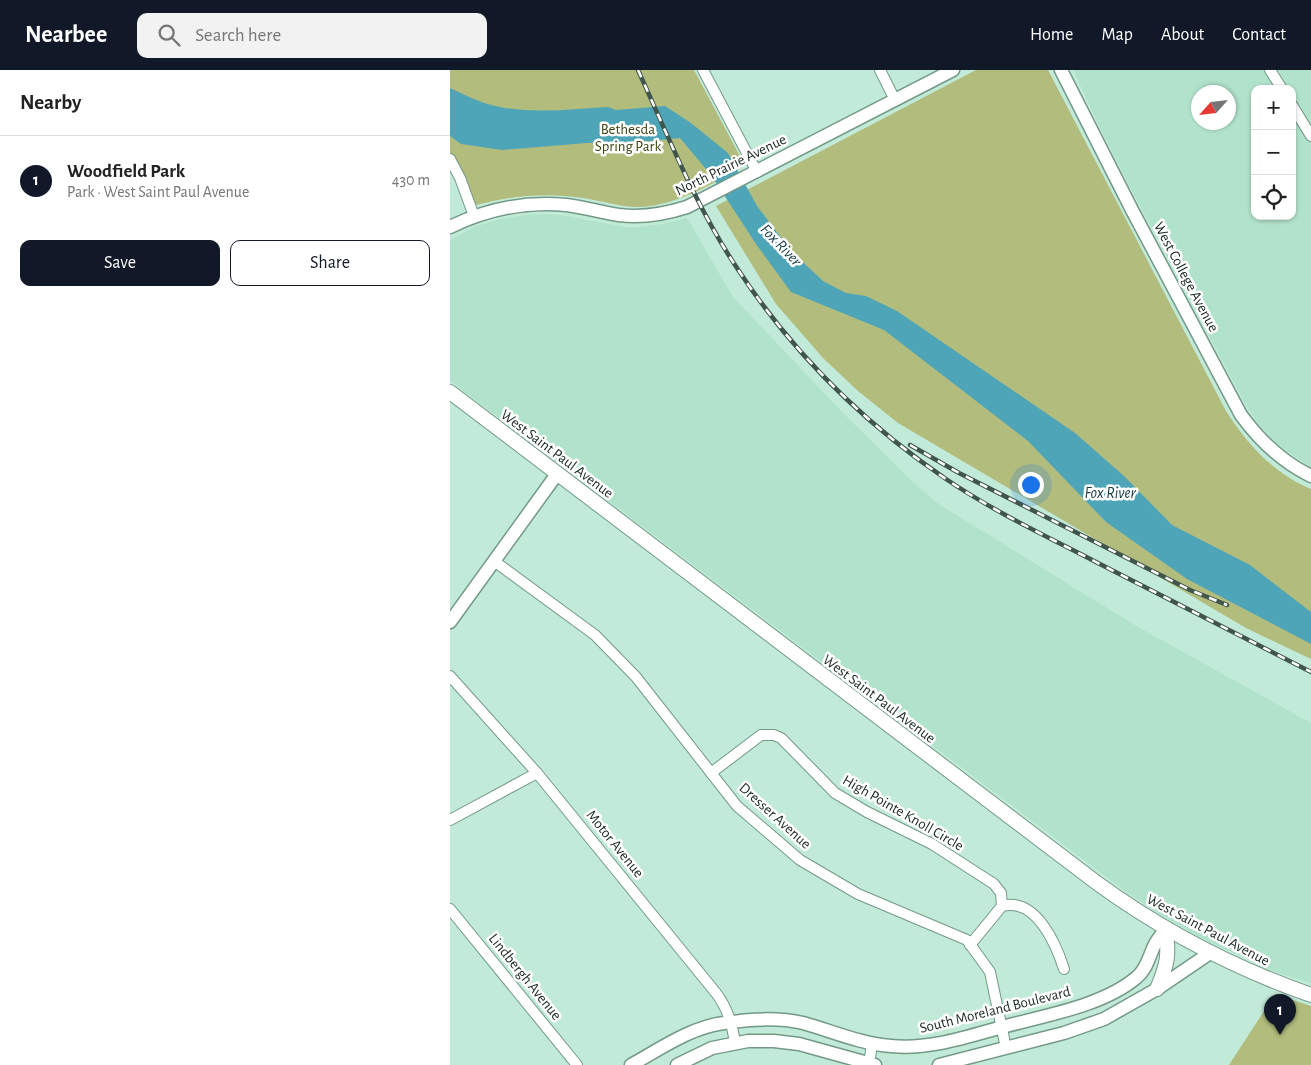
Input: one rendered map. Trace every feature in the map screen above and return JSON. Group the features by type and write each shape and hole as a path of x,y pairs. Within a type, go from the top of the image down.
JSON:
{"main road":[{"name":"West Saint Paul Avenue","path":"450,392 1135,911 1210,953 1272,981 1311,995"},
{"path":"1157,989 1168,961 1165,928"}],"street":[{"path":"704,70 757,172"},
{"path":"880,70 895,100"},
{"name":"North Prairie Avenue","path":"450,227 474,216 516,206 568,205 619,215 647,216 687,208 952,70"},
{"name":"West College Avenue","path":"1061,70 1132,210 1241,414 1270,448 1288,463 1311,476"},
{"path":"1270,70 1279,85"},
{"path":"1296,112 1311,136"},
{"path":"450,159 460,178 474,216"},
{"path":"450,622 557,474"},
{"name":"Dresser Avenue","path":"494,561 595,635 636,678 737,806 800,860 858,894 967,940 990,972 1006,1048"},
{"name":"Motor Avenue","path":"450,676 538,773 716,993 724,1004 731,1022 735,1043"},
{"name":"High Pointe Knoll Circle","path":"711,773 762,735 774,735 781,738 835,793 867,812 932,844 994,884 1001,892 1002,906"},
{"path":"450,820 538,773"},
{"path":"970,945 1002,906 1009,904 1021,906 1033,915 1049,932 1057,948 1064,970"},
{"name":"Lindbergh Avenue","path":"450,908 577,1065"},
{"name":"South Moreland Boulevard","path":"631,1065 702,1028 731,1022 778,1019 802,1023 872,1043 892,1046 926,1046 1002,1027 1078,1007 1130,983 1141,973 1165,928"},
{"path":"939,1065 1080,1028 1104,1018 1157,989 1210,953"},
{"path":"1120,988 1131,1004"},
{"path":"677,1065 712,1048 748,1041 787,1042 871,1065 872,1043"}],"shaded area":[{"path":"1073,70 1311,70 1311,467 1275,442 1256,421 1131,189"},
{"path":"550,214 625,227 663,224 687,218 733,297 844,414 937,503 1138,627 1311,723 1311,983 1276,972 1205,940 1129,894 450,381 450,240 474,227 500,219"}],"green space":[{"name":"Bethesda Spring Park","path":"450,70 694,70 742,160 741,167 715,182 680,198 642,207 629,207 589,199 546,195 504,199 476,205 472,200 458,164 450,153"},
{"path":"976,70 1048,70 1226,411 1243,435 1263,457 1285,475 1311,489 1311,659 1246,628 898,423 858,391 823,358 776,304 716,206"},
{"path":"1275,994 1311,1006 1311,1065 1229,1065"}],"water":[{"name":"Fox River","path":"450,88 487,104 514,109 554,110 608,107 616,110 665,106 691,123 728,153 757,206 792,252 823,281 846,293 866,296 897,311 1075,433 1124,476 1172,525 1250,565 1311,612 1311,644 1187,579 1106,522 1028,441 884,330 791,292 756,244 711,175 680,138 502,150 461,144 450,136"}],"railway":[{"path":"638,70 697,198 739,271 783,330 832,385 859,411 916,458 982,502 1311,672"},
{"path":"910,445 959,473 1190,590 1227,605"}],"place":[{"name":"Woodfield Park","path":"1280,1035"}]}
